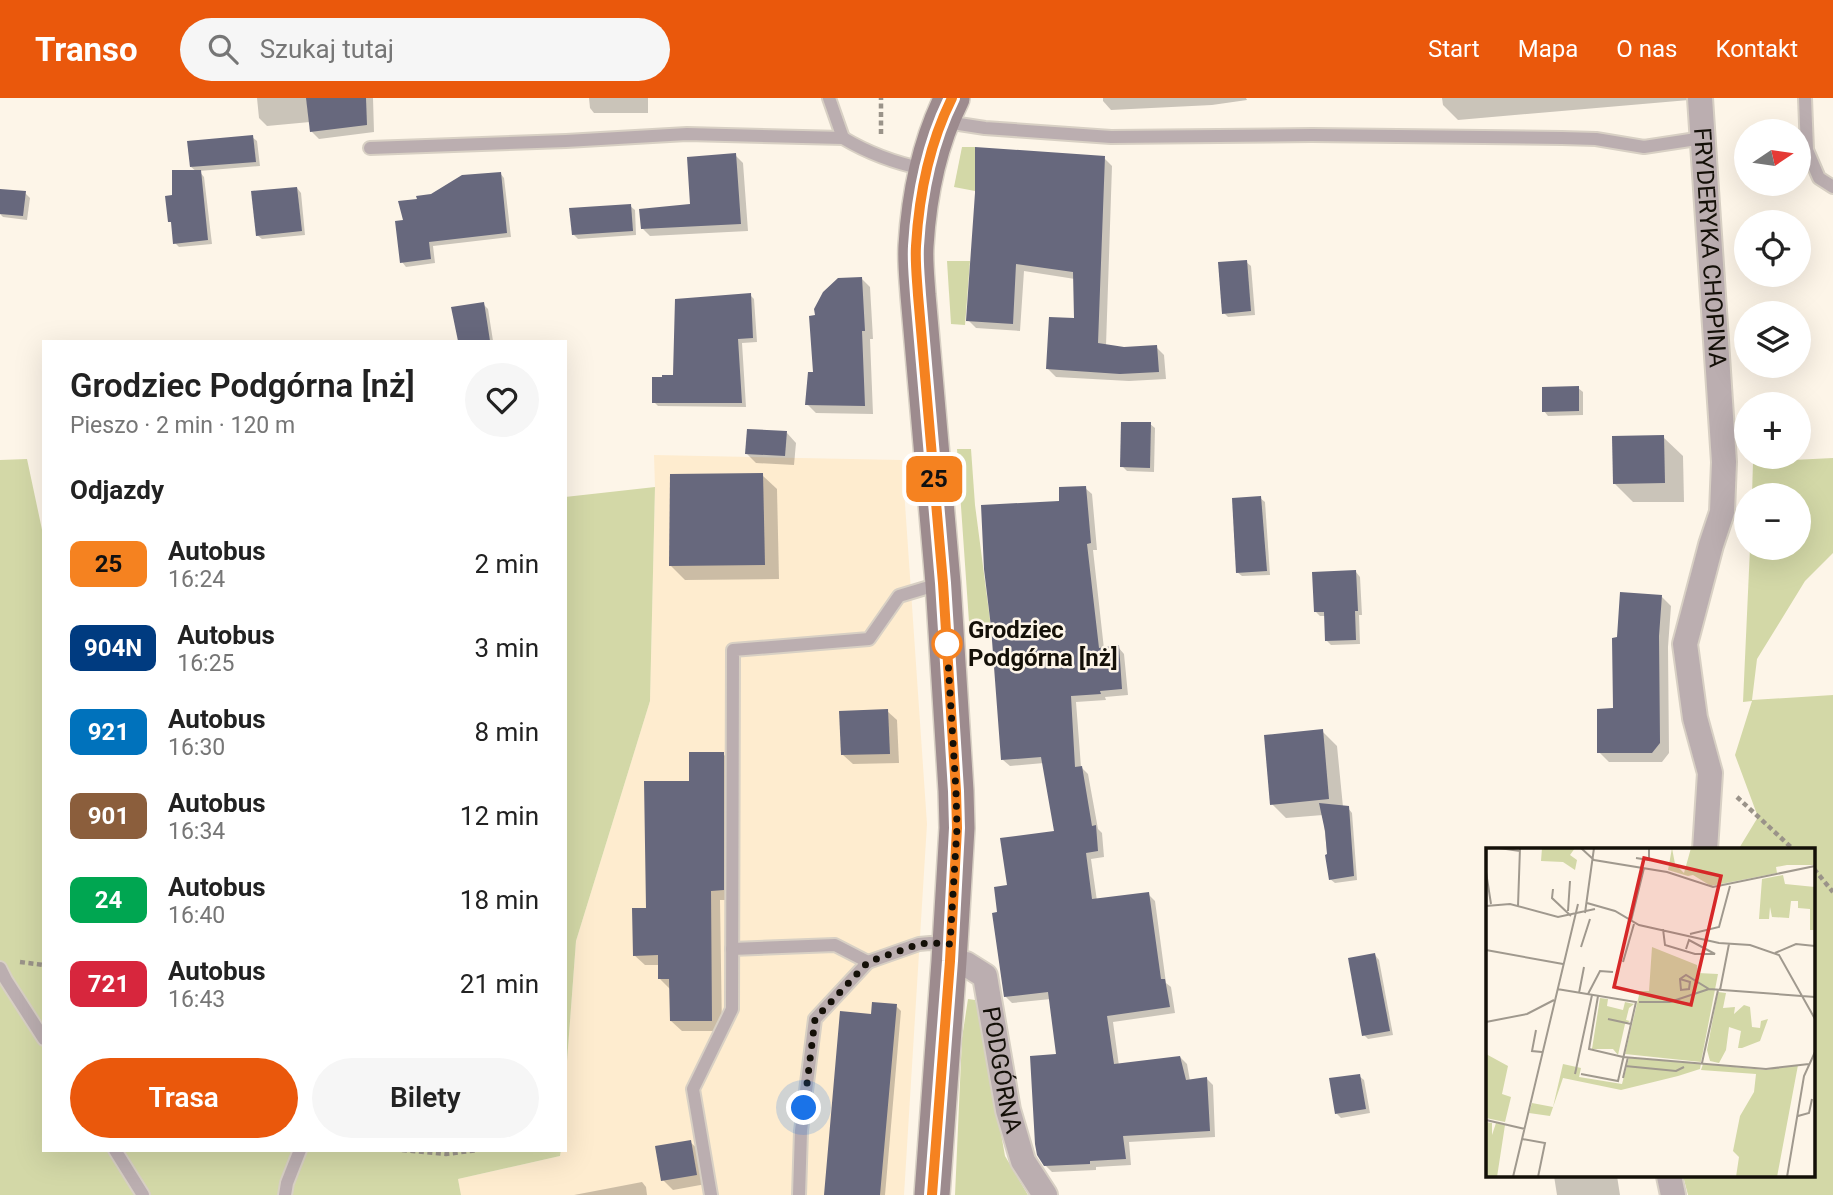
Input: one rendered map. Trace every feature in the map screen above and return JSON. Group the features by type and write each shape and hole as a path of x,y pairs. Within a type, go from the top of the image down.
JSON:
{"street":[{"name":"FRYDERYKA CHOPINA","path":"1700,98 1724,462 1722,512 1685,644 1695,718 1710,773 1705,848"},
{"path":"932,1195 957,828 943,583 916,247 926,169 946,109"},
{"name":"PODGÓRNA","path":"950,953 985,976 1004,1098 1023,1160 1045,1195"},
{"path":"1670,1178 1674,1195"}],"lane":[{"path":"830,98 843,138"},
{"path":"1805,98 1807,150 1819,178 1833,187"},
{"path":"946,109 985,128 1111,137 1312,135 1562,138 1596,139 1644,147 1703,138"},
{"path":"370,148 687,134 843,138 858,148 890,160 926,169"},
{"path":"711,1195 693,1089 732,1009 733,650 869,639 899,596 943,583"},
{"path":"799,1195 801,1131 815,1019 868,962 919,944 930,943 950,953"},
{"path":"732,949 835,945 868,962"},
{"path":"0,968 42,1036"},
{"path":"116,1152 143,1195"},
{"path":"285,1195 299,1152"}],"path":[{"path":"881,98 881,136 891,137"},
{"path":"1710,773 1792,848"},
{"path":"1815,870 1833,892"},
{"path":"424,1152 462,1152"}],"shaded area":[{"path":"654,455 902,460 927,824 904,1195 461,1195 458,1179 560,1156 561,1152 567,1152 567,1061 576,941 650,701"}],"green space":[{"path":"962,147 975,147 975,191 954,187"},
{"path":"947,261 970,261 965,325 951,324"},
{"path":"957,449 971,449 975,505 992,635 970,636"},
{"path":"1833,458 1833,553 1805,581 1757,659 1752,700 1833,695 1833,1195 1688,1195 1684,1178 1815,1178 1815,848 1739,848 1758,817 1735,755 1752,701 1743,702 1749,560 1811,560 1811,483 1752,483 1753,469 1811,469 1811,459"},
{"path":"27,459 42,530 42,1152 561,1152 560,1156 458,1179 461,1195 0,1195 0,460"},
{"path":"655,487 650,701 576,941 567,1061 567,497"},
{"path":"968,999 975,1000 980,1015 1005,1156 1028,1195 955,1195 962,1038"}],"building":[{"path":"306,98 366,98 367,125 310,132"},
{"path":"253,135 256,162 190,167 187,141"},
{"path":"975,147 1105,156 1098,343 1124,347 1157,345 1159,372 1120,374 1046,369 1049,317 1074,318 1073,272 1016,264 1013,324 966,321 975,193"},
{"path":"736,153 741,224 641,229 639,209 690,204 687,157"},
{"path":"172,170 201,170 208,240 173,244 165,196 172,195"},
{"path":"501,172 507,233 429,242 431,259 400,263 395,221 403,220 398,201 431,194 462,175"},
{"path":"297,187 302,231 256,236 251,191"},
{"path":"0,189 26,191 23,216 0,214"},
{"path":"631,204 633,231 572,235 569,208"},
{"path":"1247,260 1251,311 1222,314 1218,262"},
{"path":"862,277 865,406 805,405 808,372 813,372 809,316 815,315 814,309 823,292 838,278"},
{"path":"751,293 753,338 738,339 742,403 652,403 652,377 673,375 675,299"},
{"path":"484,302 490,340 458,340 451,307"},
{"path":"1579,386 1579,411 1542,412 1542,387"},
{"path":"1121,422 1151,422 1150,468 1120,467"},
{"path":"747,429 787,431 785,456 745,454"},
{"path":"1664,435 1665,483 1613,484 1612,436"},
{"path":"763,473 765,565 669,566 670,474"},
{"path":"1086,486 1091,543 1087,544 1099,648 1119,645 1122,689 1071,696 1075,767 1082,766 1092,826 1096,825 1098,851 1086,853 1092,899 1149,892 1161,979 1165,979 1170,1007 1107,1016 1114,1064 1180,1056 1186,1080 1207,1077 1210,1131 1123,1136 1126,1159 1044,1166 1037,1155 1035,1144 1030,1056 1056,1054 1048,992 1004,997 992,913 997,912 994,887 1007,885 1000,838 1054,831 1041,757 1001,760 981,505 1059,501 1059,487"},
{"path":"1261,496 1267,571 1236,573 1232,498"},
{"path":"1356,570 1356,640 1325,641 1324,612 1314,612 1312,572"},
{"path":"1620,592 1662,595 1659,636 1660,743 1652,753 1597,753 1597,709 1613,708 1612,638 1617,637"},
{"path":"888,709 890,754 841,755 839,711"},
{"path":"1323,729 1329,799 1270,805 1264,735"},
{"path":"689,752 724,752 724,890 711,891 712,1021 670,1021 669,979 658,979 658,955 633,956 632,908 646,908 644,781 689,781"},
{"path":"1319,803 1349,806 1354,876 1329,880 1325,831"},
{"path":"1375,953 1390,1031 1362,1036 1348,958"},
{"path":"872,1002 897,1004 880,1195 824,1195 840,1011 871,1014"},
{"path":"1360,1074 1366,1109 1335,1114 1329,1078"},
{"path":"691,1140 697,1175 661,1181 655,1146"}],"bus line":[{"name":"25","path":"932,1195 957,828 943,583 916,247 926,169 940,121 952,98"}],"place":[{"name":"Grodziec Podgórna [nż]","path":"947,644"}],"route":[{"path":"804,1108 815,1019 868,962 919,944 950,944 957,828 947,644"}]}
